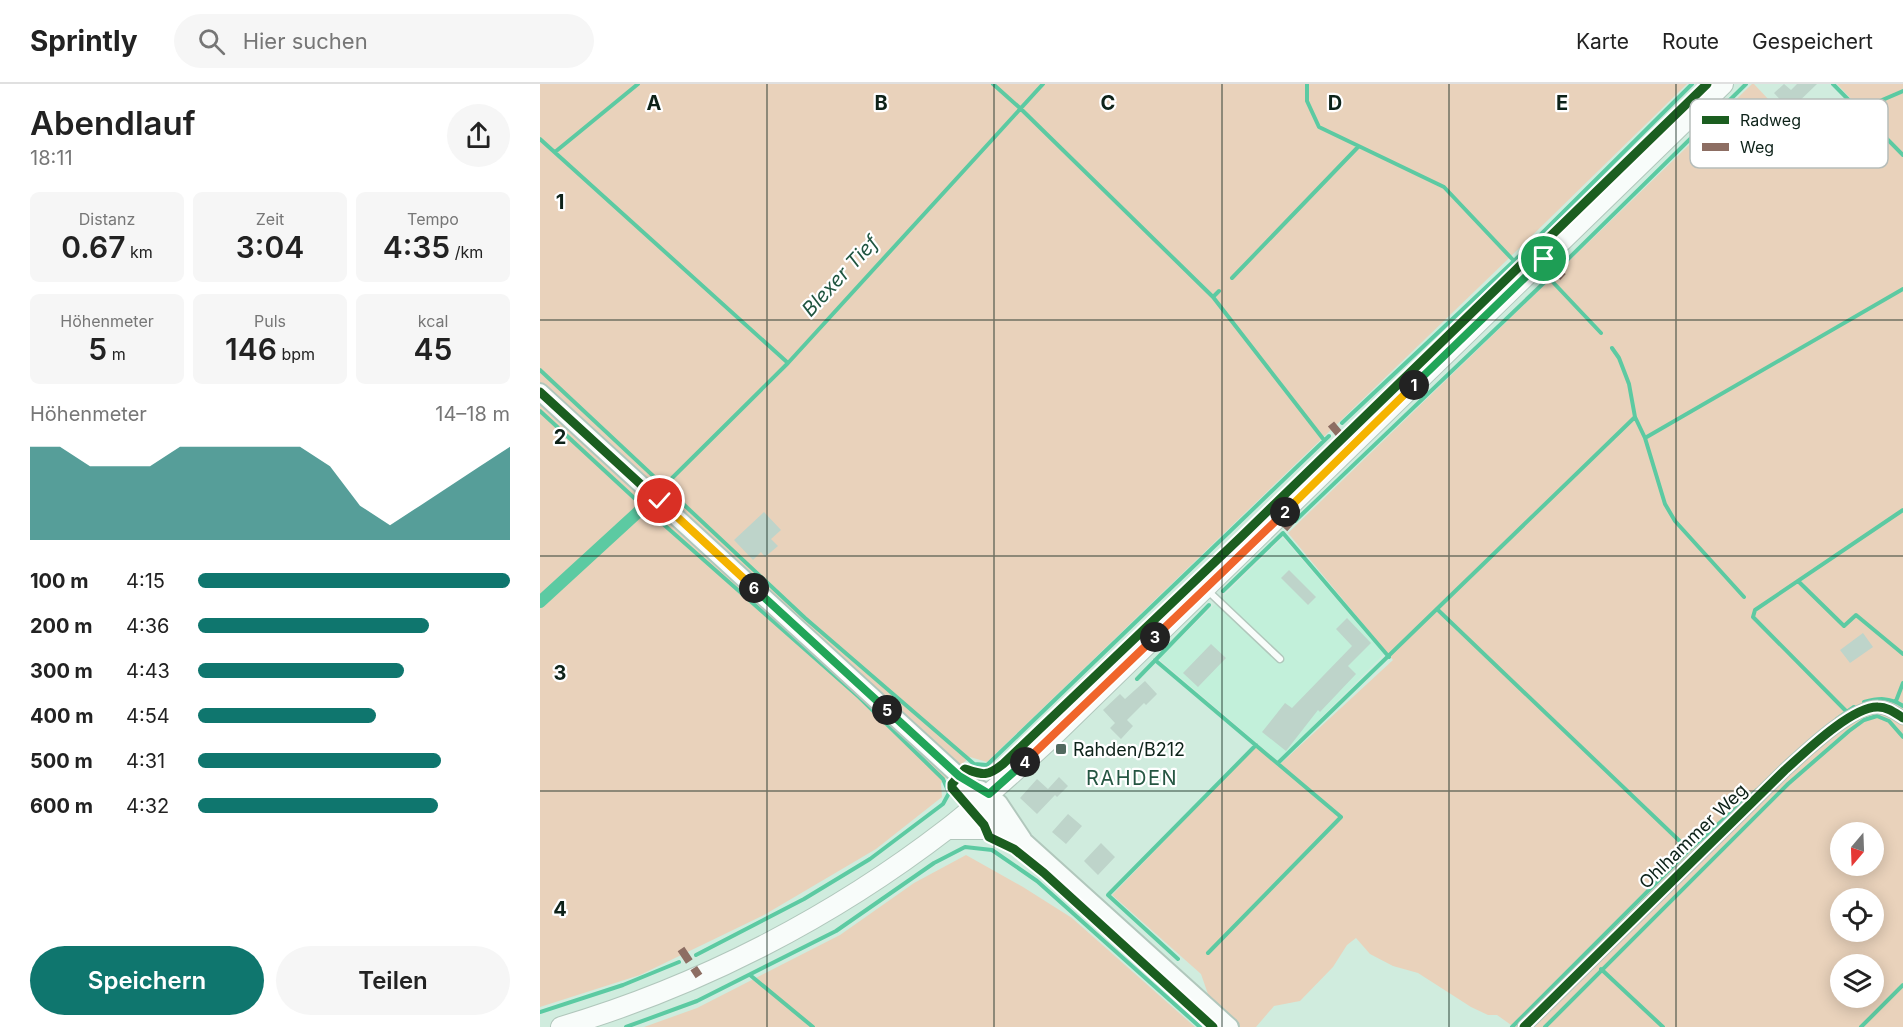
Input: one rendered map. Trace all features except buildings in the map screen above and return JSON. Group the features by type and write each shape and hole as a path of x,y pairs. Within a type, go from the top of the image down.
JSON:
{"main road":[{"path":"1708,99 1723,84"},
{"path":"561,1027 648,998 771,942 906,859 947,829 1050,740 1690,116"},
{"path":"947,829 1003,829"}],"street":[{"path":"540,392 984,799 1003,829 1025,842 1230,1027"},
{"name":"Ohlhammer Weg","path":"1524,1027 1785,770 1820,739 1847,718 1864,709 1877,707 1892,710 1903,718"},
{"path":"984,799 999,803 1025,842"}],"lane":[{"path":"1206,588 1280,659"}],"shaded area":[{"path":"540,84 1687,84 987,762 970,757 941,783 942,797 876,849 764,915 640,975 540,1007"},
{"path":"1754,84 1768,99 1736,99"},
{"path":"1837,84 1903,84 1903,1027 1514,1027 1497,1015 1488,1015 1471,1007 1418,973 1393,966 1370,954 1356,938 1347,945 1333,967 1300,1001 1274,1006 1256,1027 1239,1027 1210,1000 1201,974 1112,895 1256,746 1278,766 1393,660 1288,533 1690,144 1690,168 1888,168 1888,99 1851,99"},
{"path":"1283,538 1384,654 1278,761 1159,659"},
{"path":"966,855 1072,918 1195,1027 644,1027 697,1008 840,935 914,883"}],"waterway":[{"path":"555,152 638,84"},
{"path":"993,84 1213,297 1324,440"},
{"name":"Blexer Tief","path":"661,489 788,363 1043,84"},
{"path":"1307,84 1307,101 1319,127 1444,187 1514,261"},
{"path":"1342,423 1514,261 1692,84"},
{"path":"1731,99 1746,84"},
{"name":"Blexer Tief","path":"1833,84 1848,99"},
{"path":"1884,99 1903,91"},
{"path":"540,139 788,363"},
{"path":"1563,264 1690,139"},
{"name":"Blexer Tief","path":"1888,140 1903,155"},
{"path":"1232,278 1358,147"},
{"path":"1295,521 1550,277"},
{"path":"1549,278 1601,333"},
{"path":"1645,438 1903,289"},
{"path":"1213,297 1219,291"},
{"path":"1612,348 1619,358 1629,384 1635,417 1645,438 1665,504 1675,521 1744,597"},
{"path":"540,370 805,618 974,764 987,765 1329,436"},
{"path":"540,411 645,508 859,697 943,779 949,793 943,804 870,859 804,899 696,955"},
{"path":"1278,763 1635,417"},
{"name":"Blexer Tief","path":"540,602 648,503"},
{"path":"1846,711 1753,617 1755,610 1903,510"},
{"path":"1283,533 1389,657"},
{"path":"1223,591 1283,533"},
{"path":"1798,581 1844,626 1856,615 1903,654"},
{"path":"1137,679 1209,605"},
{"path":"1438,610 1689,850"},
{"path":"1155,660 1341,817 1208,953"},
{"path":"1896,701 1903,683"},
{"path":"1864,702 1884,699 1903,706"},
{"path":"1837,719 1854,707"},
{"path":"1545,1027 1788,784 1849,731 1864,720 1877,716 1889,721 1903,737"},
{"path":"1178,959 1108,895 1256,745"},
{"path":"1512,1027 1689,850 1757,790"},
{"path":"626,1027 697,1001 836,931 934,863 965,847 992,850 1037,881 1200,1027"},
{"path":"540,1012 623,985 679,962"},
{"path":"1601,969 1663,1027"},
{"path":"750,975 813,1027"},
{"path":"1861,1027 1903,985"}],"marked path":[{"path":"1544,259 1563,277"},
{"path":"1331,424 1351,448"},
{"path":"1279,518 1293,531"},
{"path":"681,949 699,976"}],"cycle path":[{"path":"1692,99 1707,84"},
{"path":"1213,1027 1044,873 1014,849 989,837 984,825 952,788 952,784 965,769 985,774 1003,764 1242,536 1690,101"},
{"path":"540,392 959,776"},
{"path":"1524,1027 1816,742 1842,722 1867,709 1885,708 1903,718"}],"place":[{"name":"Rahden/B212","path":"1061,749"}],"district":[{"name":"RAHDEN","path":"1132,778"}],"route":[{"path":"660,501 959,776 989,794 1050,740 1544,259"}]}
